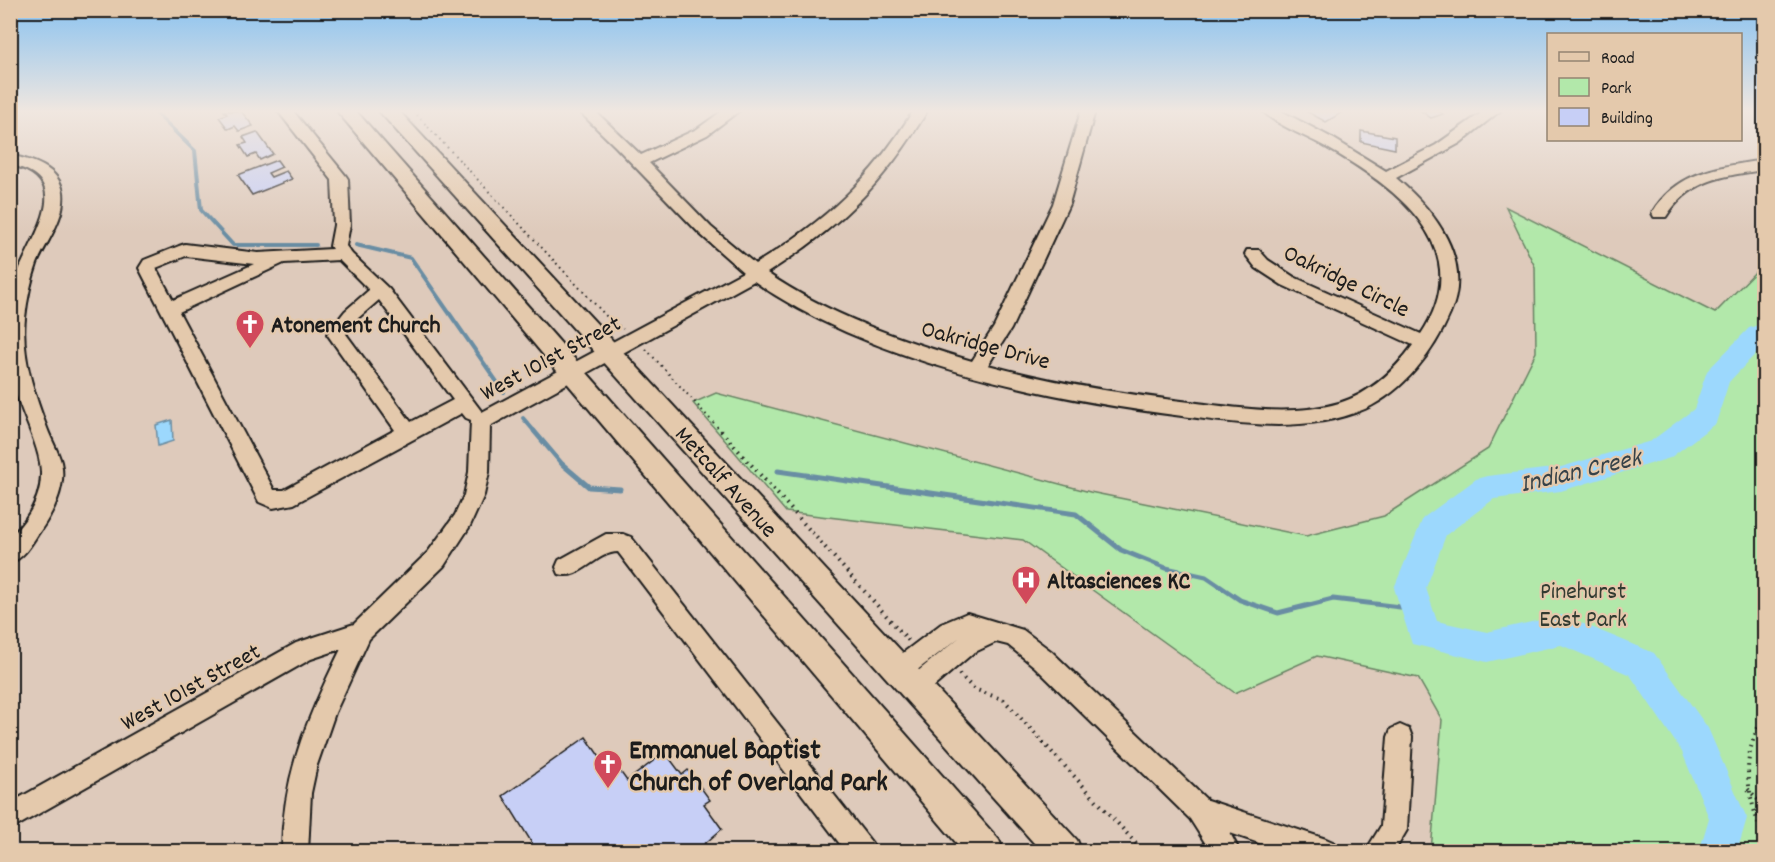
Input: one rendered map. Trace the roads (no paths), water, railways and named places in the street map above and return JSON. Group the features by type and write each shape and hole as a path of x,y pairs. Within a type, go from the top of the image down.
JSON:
{"main road":[{"name":"Metcalf Avenue","path":"381,151 987,852"},
{"name":"Metcalf Avenue","path":"425,151 1065,852"}],"street":[{"path":"318,151 340,179 342,225 338,246 380,290 480,422"},
{"name":"Oakridge Drive","path":"629,151 722,246 757,273 797,299 841,321 898,344 977,368 1076,392 1137,404 1278,418 1340,411 1380,393 1401,376 1425,342 1441,315 1447,298 1450,273 1447,254 1430,220 1401,189 1340,151"},
{"path":"640,161 661,151"},
{"name":"West 101st Street","path":"10,817 304,651 361,632 436,559 463,520 474,495 479,472 480,422 611,354 757,273 805,240 858,194 895,151"},
{"path":"977,368 1002,329 1053,223 1077,151"},
{"path":"1385,177 1438,151"},
{"path":"10,160 29,165 44,174 51,183 55,196 53,212 28,266 16,309 13,338 17,396 51,463 52,471 48,500 36,523 10,554"},
{"path":"1660,213 1670,194 1687,184 1734,170 1764,165"},
{"path":"344,254 258,259 185,250 150,264 147,268 266,496 273,499 287,498 465,402"},
{"name":"Oakridge Circle","path":"1253,254 1262,264 1288,281 1409,337 1425,342"},
{"path":"167,310 282,259"},
{"path":"380,290 351,315 336,334 408,433"},
{"path":"567,567 606,543 623,543 863,852"},
{"path":"907,679 924,651 949,631 967,623 1015,637 1043,659 1199,810 1227,852"},
{"path":"907,679 944,664 965,646 994,631"},
{"path":"295,852 297,798 306,755 320,716 361,632"},
{"path":"1378,852 1394,830 1400,737"},
{"path":"1199,810 1326,852"}],"water":[{"path":"172,420 173,441 158,446 156,425"}],"waterway":[{"path":"195,151 201,210 233,245 316,245"},
{"path":"356,245 411,258 504,392"},
{"name":"Indian Creek","path":"1718,852 1728,818 1695,740 1642,664 1562,630 1487,647 1424,633 1410,588 1434,527 1487,488 1561,479 1660,450 1706,415 1717,378 1758,335 1764,333"},
{"path":"523,418 535,432"},
{"path":"534,431 562,464 589,487 620,489"},
{"path":"778,471 1076,514 1121,550 1166,568 1206,577 1240,600 1278,613 1333,599 1417,609"}],"place":[{"name":"Atonement Church","path":"250,350"},
{"name":"Altasciences KC","path":"1026,606"},
{"name":"Emmanuel Baptist Church of Overland Park","path":"608,790"}],"park label":[{"name":"Pinehurst East Park","path":"1583,604"}]}
